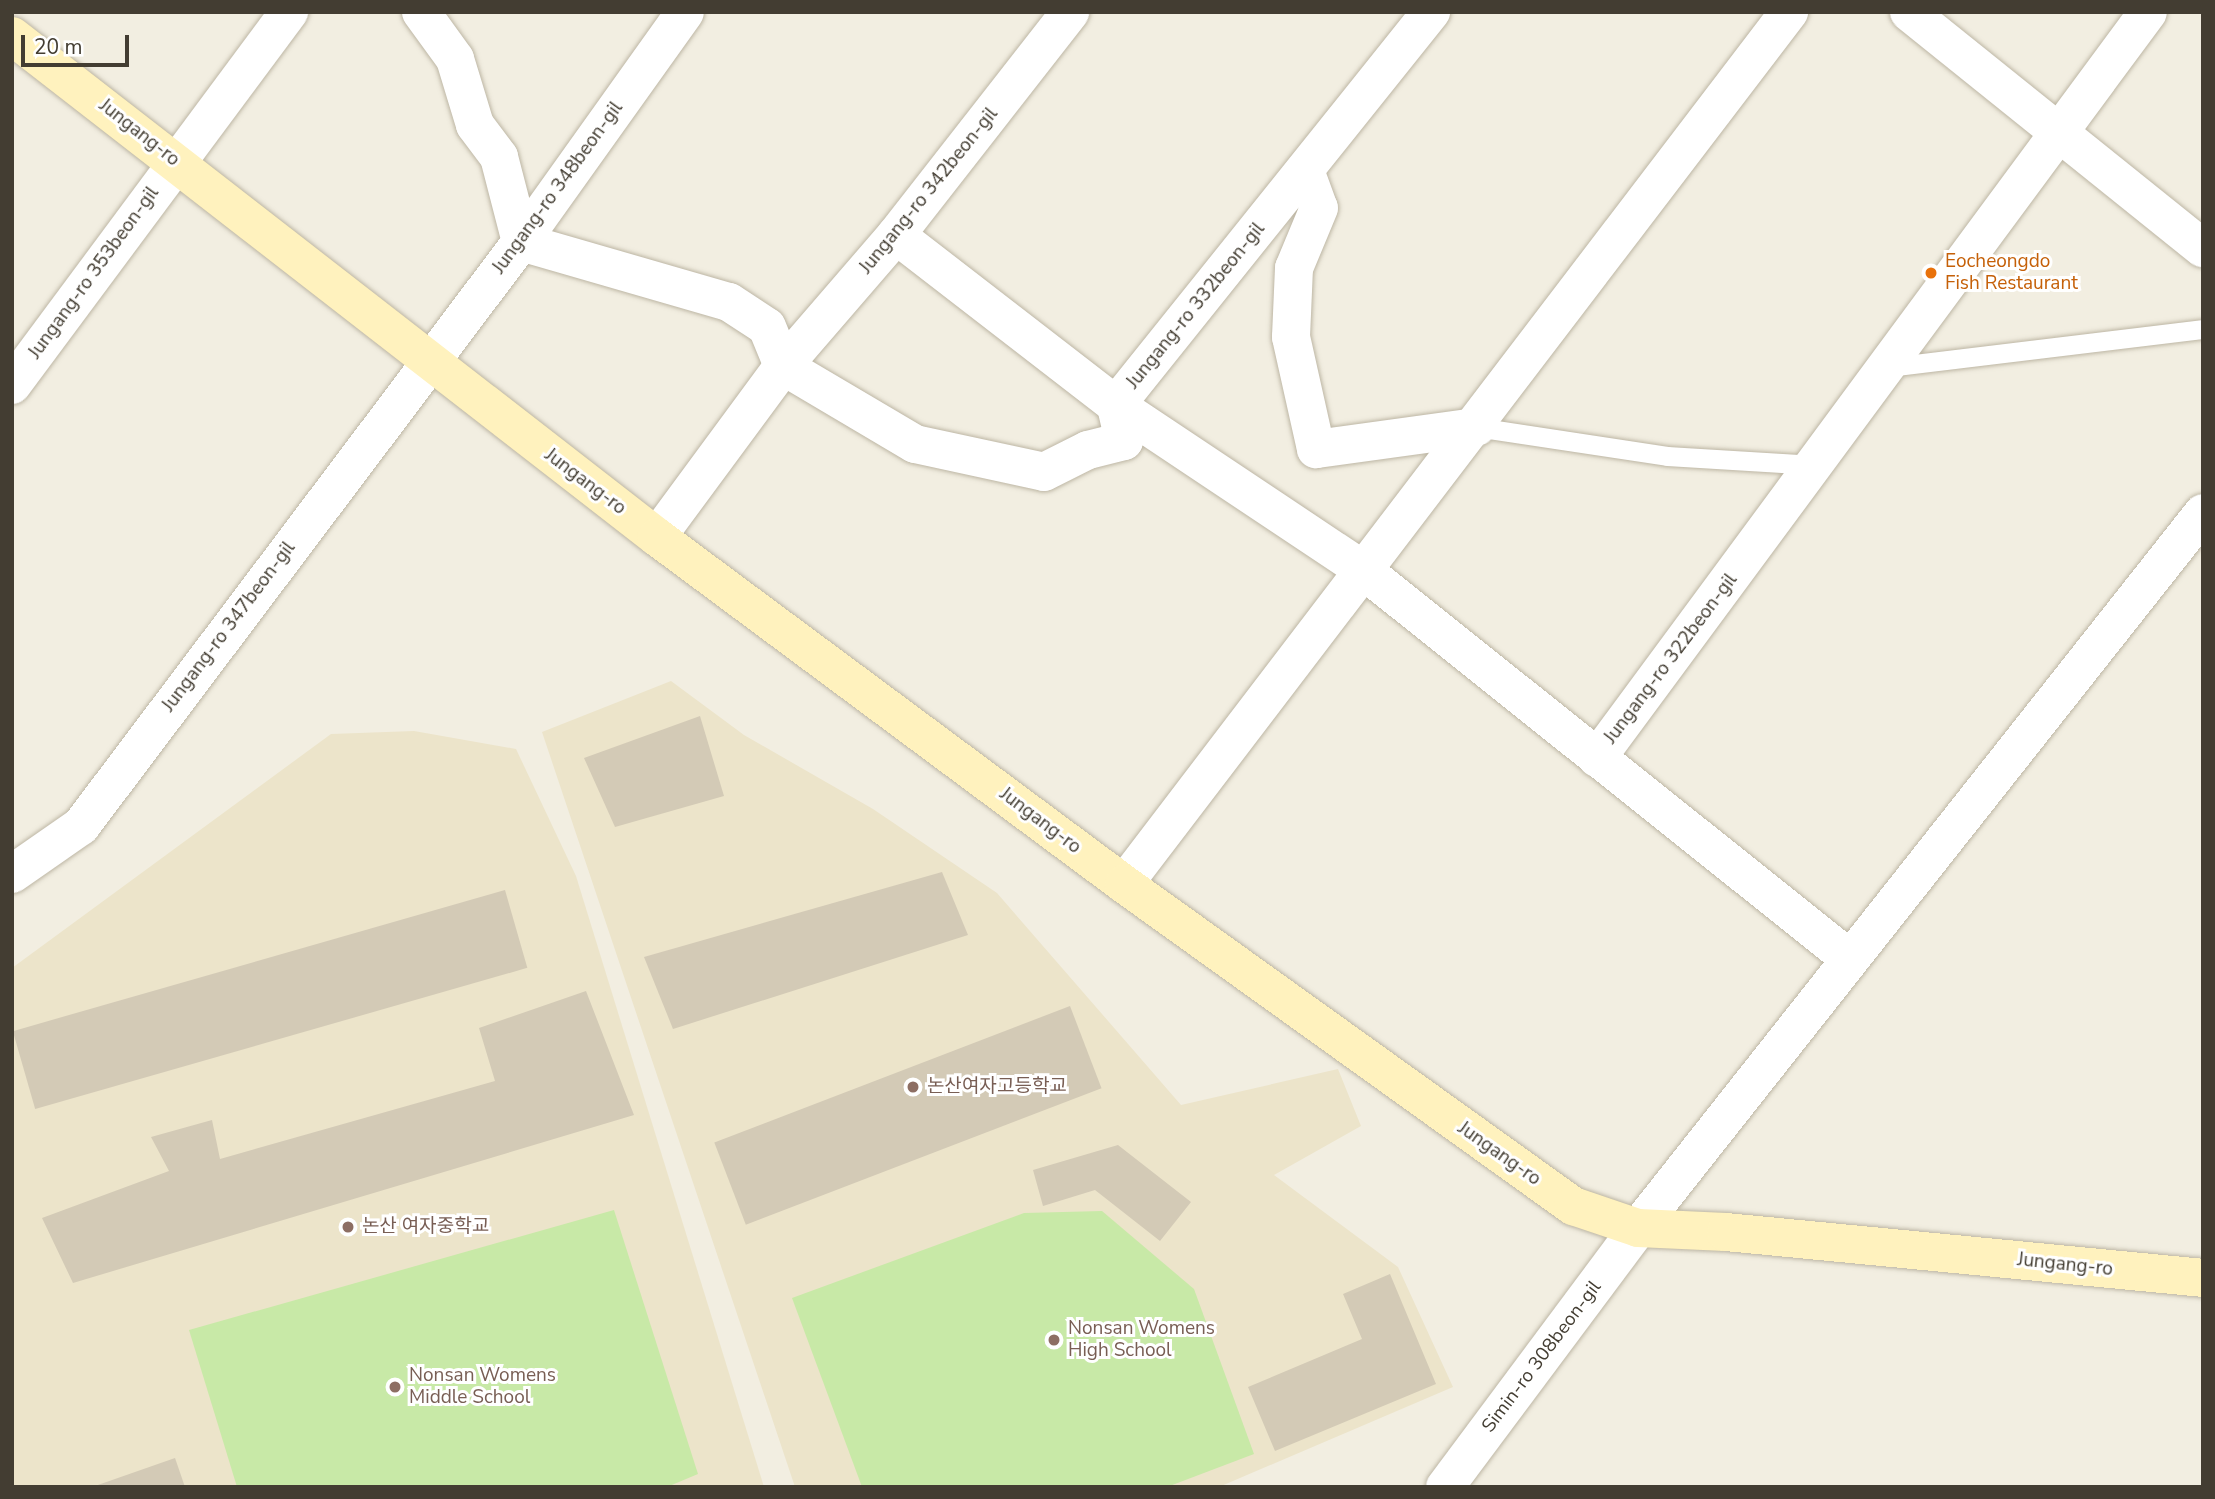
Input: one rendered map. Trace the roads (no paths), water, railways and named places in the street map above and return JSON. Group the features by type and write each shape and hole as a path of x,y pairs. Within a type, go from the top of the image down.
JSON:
{"street":[{"name":"Jungang-ro 353beon-gil","path":"12,385 175,161 289,12"},
{"path":"421,12 455,59 475,125 499,157 521,242 729,302 767,327 783,366 915,443 1044,472 1088,450 1124,441 1116,405 896,235"},
{"name":"Jungang-ro 348beon-gil","path":"428,361 521,242 685,12"},
{"name":"Jungang-ro 342beon-gil","path":"657,537 783,366 896,235 1070,12"},
{"name":"Jungang-ro 332beon-gil","path":"1432,12 1306,173 1116,405 1363,570 1597,758"},
{"path":"1124,884 1363,570 1476,427 1789,12"},
{"path":"1909,12 2203,248"},
{"name":"Jungang-ro 322beon-gil","path":"1850,960 1597,758 2061,135 2148,12"},
{"name":"Jungang-ro","path":"12,36 657,537 1124,884 1573,1206 1638,1228 1726,1232 2203,1278"},
{"path":"1306,173 1320,208 1294,268 1291,337 1316,449 1476,427"},
{"name":"Jungang-ro 347beon-gil","path":"12,874 81,826 428,361"},
{"path":"1638,1228 2203,513"},
{"name":"Simin-ro 308beon-gil","path":"1446,1487 1638,1228"}],"lane":[{"path":"1888,367 2203,329"},
{"path":"1476,427 1667,456 1815,466"}],"place":[{"name":"Eocheongdo Fish Restaurant","path":"1931,273"},
{"name":"논산여자고등학교","path":"913,1087"},
{"name":"논산 여자중학교","path":"348,1227"},
{"name":"Nonsan Womens High School","path":"1054,1340"},
{"name":"Nonsan Womens Middle School","path":"395,1387"}]}
